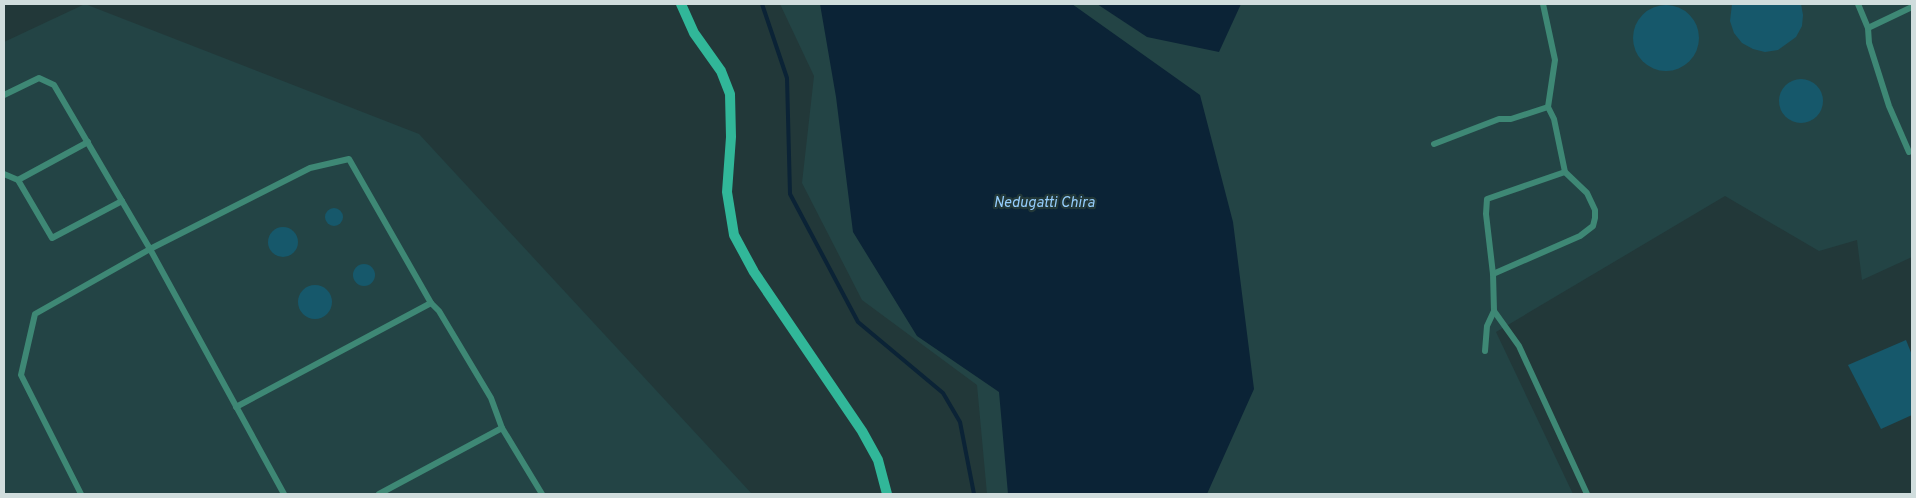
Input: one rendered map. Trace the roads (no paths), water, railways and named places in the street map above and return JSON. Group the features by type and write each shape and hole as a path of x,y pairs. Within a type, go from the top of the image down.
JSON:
{"main road":[{"path":"681,4 694,33 721,70 730,94 732,136 727,192 734,235 754,272 862,431 878,460 887,494"}],"lane":[{"path":"1493,274 1580,236 1593,226 1595,210 1592,202 1587,193 1565,172 1554,119 1548,108 1555,60 1543,4"},
{"path":"1858,4 1868,28 1869,43 1889,106 1909,152"},
{"path":"1868,28 1912,7"},
{"path":"4,95 39,78 54,85 150,249 284,494"},
{"path":"1434,144 1499,119 1511,119 1548,108"},
{"path":"18,180 88,142"},
{"path":"81,494 21,375 35,314 150,249 310,168 349,158 431,303 439,311 491,398 502,428 542,494"},
{"path":"1485,351 1487,326 1494,311 1493,274 1486,214 1487,198 1565,172"},
{"path":"4,174 18,180 52,238 122,201"},
{"path":"236,407 431,303"},
{"path":"1494,311 1519,346 1587,494"},
{"path":"379,494 502,428"}],"water":[{"name":"Nedugatti Chira","path":"820,4 1072,4 1200,95 1233,222 1254,389 1207,494 1008,494 999,392 917,336 853,232 836,97"},
{"path":"1097,4 1241,4 1219,52 1147,37"}],"waterway":[{"path":"762,4 787,78 790,194 858,322 943,393 960,422 974,494"}]}
